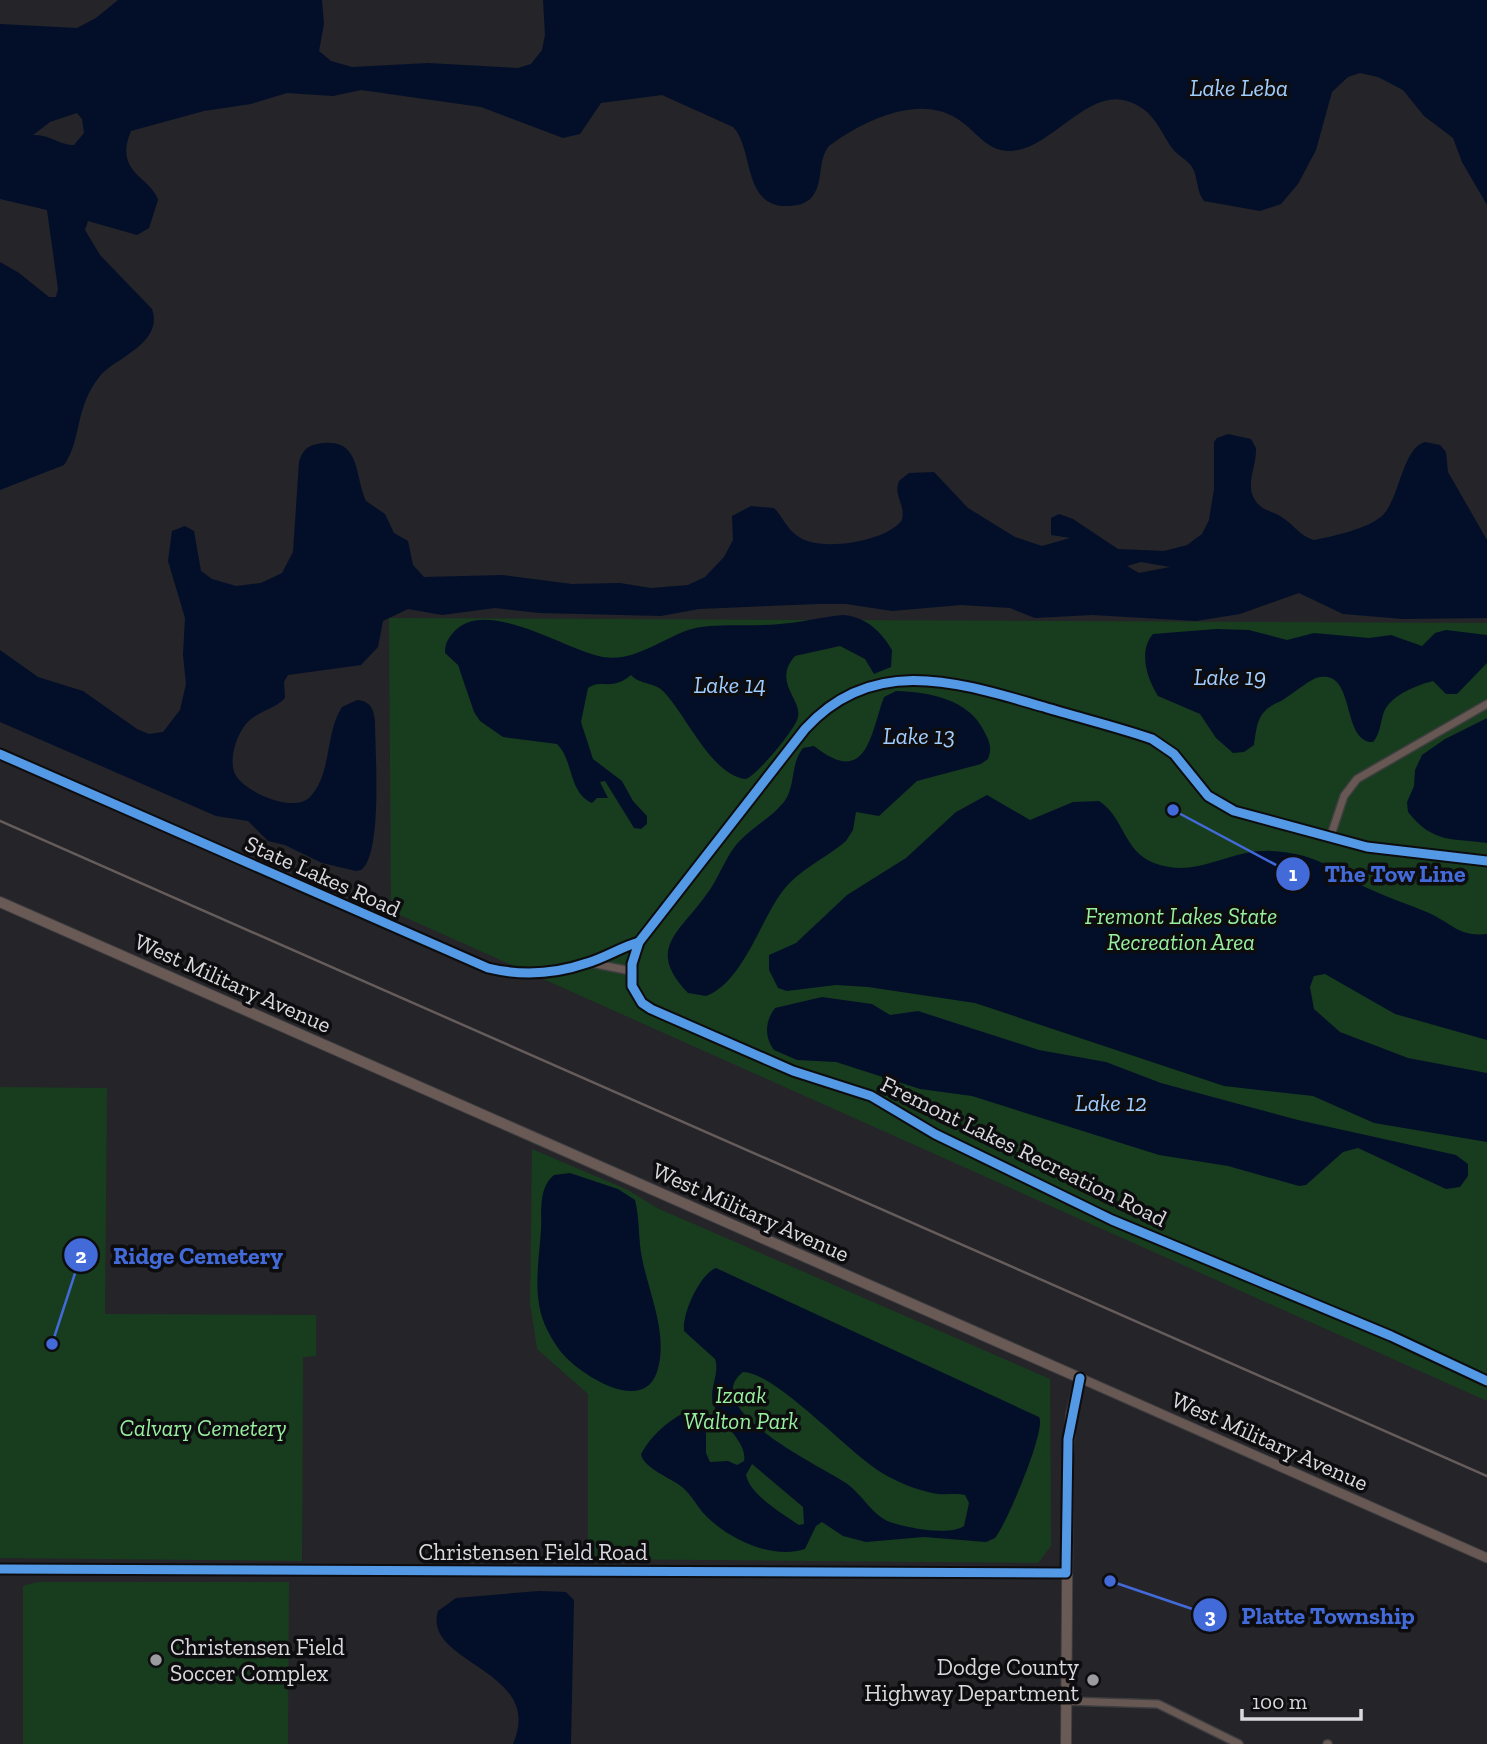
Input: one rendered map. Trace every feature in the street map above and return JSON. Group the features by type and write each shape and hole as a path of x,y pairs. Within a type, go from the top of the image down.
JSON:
{"main road":[{"name":"West Military Avenue","path":"0,902 1080,1378"},
{"path":"1066,1744 1068,1439 1080,1378"}],"street":[{"path":"631,971 639,943 812,721 849,695 893,681 926,679 966,685 1152,739 1171,750 1202,789 1220,805 1330,838 1394,852 1487,861"},
{"path":"1330,838 1344,796 1357,779 1487,704"},
{"name":"State Lakes Road","path":"0,754 477,964 507,972 533,973 590,962 639,943"},
{"name":"State Lakes Road","path":"590,962 631,971"},
{"name":"Fremont Lakes Recreation Road","path":"631,971 634,992 651,1009 793,1071 871,1096 935,1133 1112,1220 1391,1336 1487,1381"},
{"name":"West Military Avenue","path":"1080,1378 1487,1558"},
{"name":"Christensen Field Road","path":"0,1569 1066,1573"},
{"path":"1066,1701 1158,1704 1239,1744"}],"green space":[{"name":"Fremont Lakes State Recreation Area","path":"389,618 1487,623 1487,1401 391,911"},
{"name":"Calvary Cemetery","path":"0,1087 107,1088 105,1314 316,1315 316,1356 303,1357 302,1561 0,1558"},
{"name":"Izaak Walton Park","path":"532,1149 628,1190 657,1208 1050,1379 1051,1546 1038,1563 588,1559 588,1394 537,1349 530,1303"},
{"name":"Christensen Field Soccer Complex","path":"37,1582 289,1582 288,1744 23,1744 23,1586"}],"water":[{"name":"Lake Leba","path":"118,0 322,0 324,24 319,51 331,61 352,67 428,63 518,68 531,64 542,50 545,35 543,0 1487,0 1487,205 1462,162 1453,138 1424,116 1403,90 1378,77 1360,73 1348,77 1332,92 1316,150 1298,184 1281,204 1260,211 1204,201 1192,167 1175,151 1155,121 1138,106 1115,99 1100,102 1085,110 1026,148 1011,151 996,149 946,113 911,109 893,113 858,127 829,146 812,197 801,204 787,206 773,204 763,197 756,187 740,136 733,127 662,95 601,103 580,134 563,138 481,107 361,90 333,96 287,93 251,104 204,111 131,131 127,145 130,165 158,200 149,228 137,235 88,221 85,230 100,255 152,309 154,321 151,332 136,349 107,369 92,388 82,412 74,445 64,465 0,490 0,262 49,297 56,297 58,289 47,210 0,199 0,24 77,28 96,18","holes":["77,113 82,119 84,133 74,145 33,135 50,122"]},
{"path":"1228,434 1251,439 1256,448 1251,485 1254,498 1259,505 1314,540 1376,521 1388,508 1406,464 1417,446 1425,442 1440,445 1446,452 1448,472 1487,540 1487,618 1403,619 1343,614 1299,593 1240,614 1196,621 1092,615 1035,618 1010,608 961,605 892,611 846,604 818,604 699,609 661,616 539,613 495,608 442,615 408,609 383,621 378,647 361,665 288,675 284,682 285,698 247,722 235,744 233,769 248,788 270,799 303,802 317,788 322,777 333,729 342,707 357,700 369,704 375,722 375,824 368,861 361,870 356,871 322,863 285,845 268,841 248,821 216,816 0,722 0,650 38,677 83,691 137,729 149,734 163,732 180,710 186,684 183,655 185,618 168,561 172,531 185,526 194,531 201,571 212,579 236,586 261,583 282,573 293,552 299,462 305,450 317,444 342,445 349,451 354,459 366,501 385,514 394,533 408,541 413,565 424,577 503,575 572,584 620,583 651,588 688,585 705,577 724,557 733,540 732,516 751,506 774,508 791,531 799,537 822,544 853,542 882,534 902,520 898,486 899,481 909,473 934,472 968,508 1015,537 1042,546 1070,538 1051,535 1051,518 1059,514 1073,519 1118,549 1164,551 1187,545 1202,534 1209,520 1214,489 1214,442","holes":["1141,562 1170,567 1139,573 1127,566"]},
{"name":"Lake 14","path":"842,615 858,618 883,637 892,650 891,667 874,674 865,659 840,646 795,656 786,674 789,690 798,710 796,723 767,761 746,779 734,775 711,756 660,689 631,675 618,683 598,684 588,688 581,722 593,759 622,781 633,801 647,816 647,824 641,829 634,828 605,781 600,782 608,798 597,798 592,803 584,798 557,744 503,737 480,721 474,712 458,665 445,653 452,634 466,623 483,620 525,628 587,652 614,658 647,649 696,628 782,624"},
{"name":"Lake 19","path":"1216,629 1249,630 1287,640 1314,633 1369,638 1391,635 1422,646 1435,633 1446,630 1487,635 1487,663 1457,694 1446,694 1433,681 1396,697 1386,708 1373,742 1363,739 1356,731 1339,685 1331,678 1316,678 1266,710 1257,725 1254,745 1244,752 1233,753 1216,738 1200,714 1158,696 1150,682 1146,665 1146,648 1153,634"},
{"name":"Lake 13","path":"896,691 935,696 969,712 978,721 988,739 988,759 981,764 917,781 879,816 856,812 853,830 846,841 788,884 741,965 730,978 719,989 706,996 688,993 675,978 669,964 671,941 710,889 732,851 784,802 788,796 796,761 803,748 814,746 832,758 845,761 856,759 870,740 884,697"},
{"path":"1487,718 1487,843 1435,835 1408,812 1407,802 1414,786 1415,770 1422,755 1445,739"},
{"path":"987,795 1030,820 1073,802 1099,801 1114,816 1136,851 1144,858 1167,867 1201,866 1261,851 1304,856 1373,891 1429,913 1463,932 1487,934 1487,1040 1395,1014 1325,974 1314,976 1310,987 1314,1009 1340,1032 1408,1058 1487,1073 1487,1142 1374,1123 1313,1096 1224,1086 975,1003 868,987 836,985 787,991 778,988 769,970 769,955 796,943 847,895 906,858 956,812"},
{"name":"Lake 12","path":"822,997 872,1004 890,1015 918,1011 1039,1050 1106,1062 1161,1083 1298,1120 1456,1155 1468,1164 1468,1176 1460,1187 1446,1189 1358,1148 1343,1152 1306,1185 1299,1186 1228,1166 1159,1155 972,1096 920,1089 836,1062 797,1060 774,1050 767,1029 775,1008"},
{"path":"570,1173 618,1189 635,1200 642,1258 657,1315 661,1344 657,1372 649,1385 638,1390 625,1391 610,1386 581,1370 561,1352 543,1320 537,1287 543,1193 554,1175"},
{"path":"716,1268 1039,1417 1040,1425 1031,1457 1016,1497 995,1538 986,1542 924,1537 866,1542 843,1536 822,1522 816,1526 805,1549 779,1552 752,1545 727,1532 703,1512 682,1487 647,1464 641,1454 649,1442 665,1425 684,1413 706,1424 706,1453 710,1462 728,1461 737,1465 744,1461 738,1439 713,1403 715,1359 684,1331 686,1314 693,1295","holes":["743,1372 774,1385 868,1463 889,1477 931,1493 965,1495 969,1503 964,1526 957,1529 928,1530 884,1519 846,1483 769,1436 749,1419 736,1403 733,1387","752,1464 803,1507 804,1524 799,1525 754,1490 746,1475"]},
{"path":"539,1591 566,1592 574,1600 571,1744 513,1744 519,1719 513,1699 500,1683 448,1644 438,1629 438,1611 456,1598"}],"railway":[{"path":"0,821 1487,1476"}],"cycle path":[{"path":"1487,861 1367,847 1234,811 1208,796 1174,754 1152,739 1012,698 950,683 919,680 889,682 860,690 832,705 805,729 639,942 632,964 632,986 642,1003 651,1009 793,1071 871,1096 935,1134 1112,1220 1391,1336 1487,1381"},
{"path":"0,754 488,968 525,973 563,970 594,961 639,942"},
{"path":"0,1569 1066,1573 1068,1439 1080,1378"}],"place":[{"name":"The Tow Line","path":"1173,810"},
{"name":"Ridge Cemetery","path":"52,1344"},
{"name":"Platte Township","path":"1110,1581"},
{"name":"Christensen Field Soccer Complex","path":"156,1660"},
{"name":"Dodge County Highway Department","path":"1093,1680"}]}
